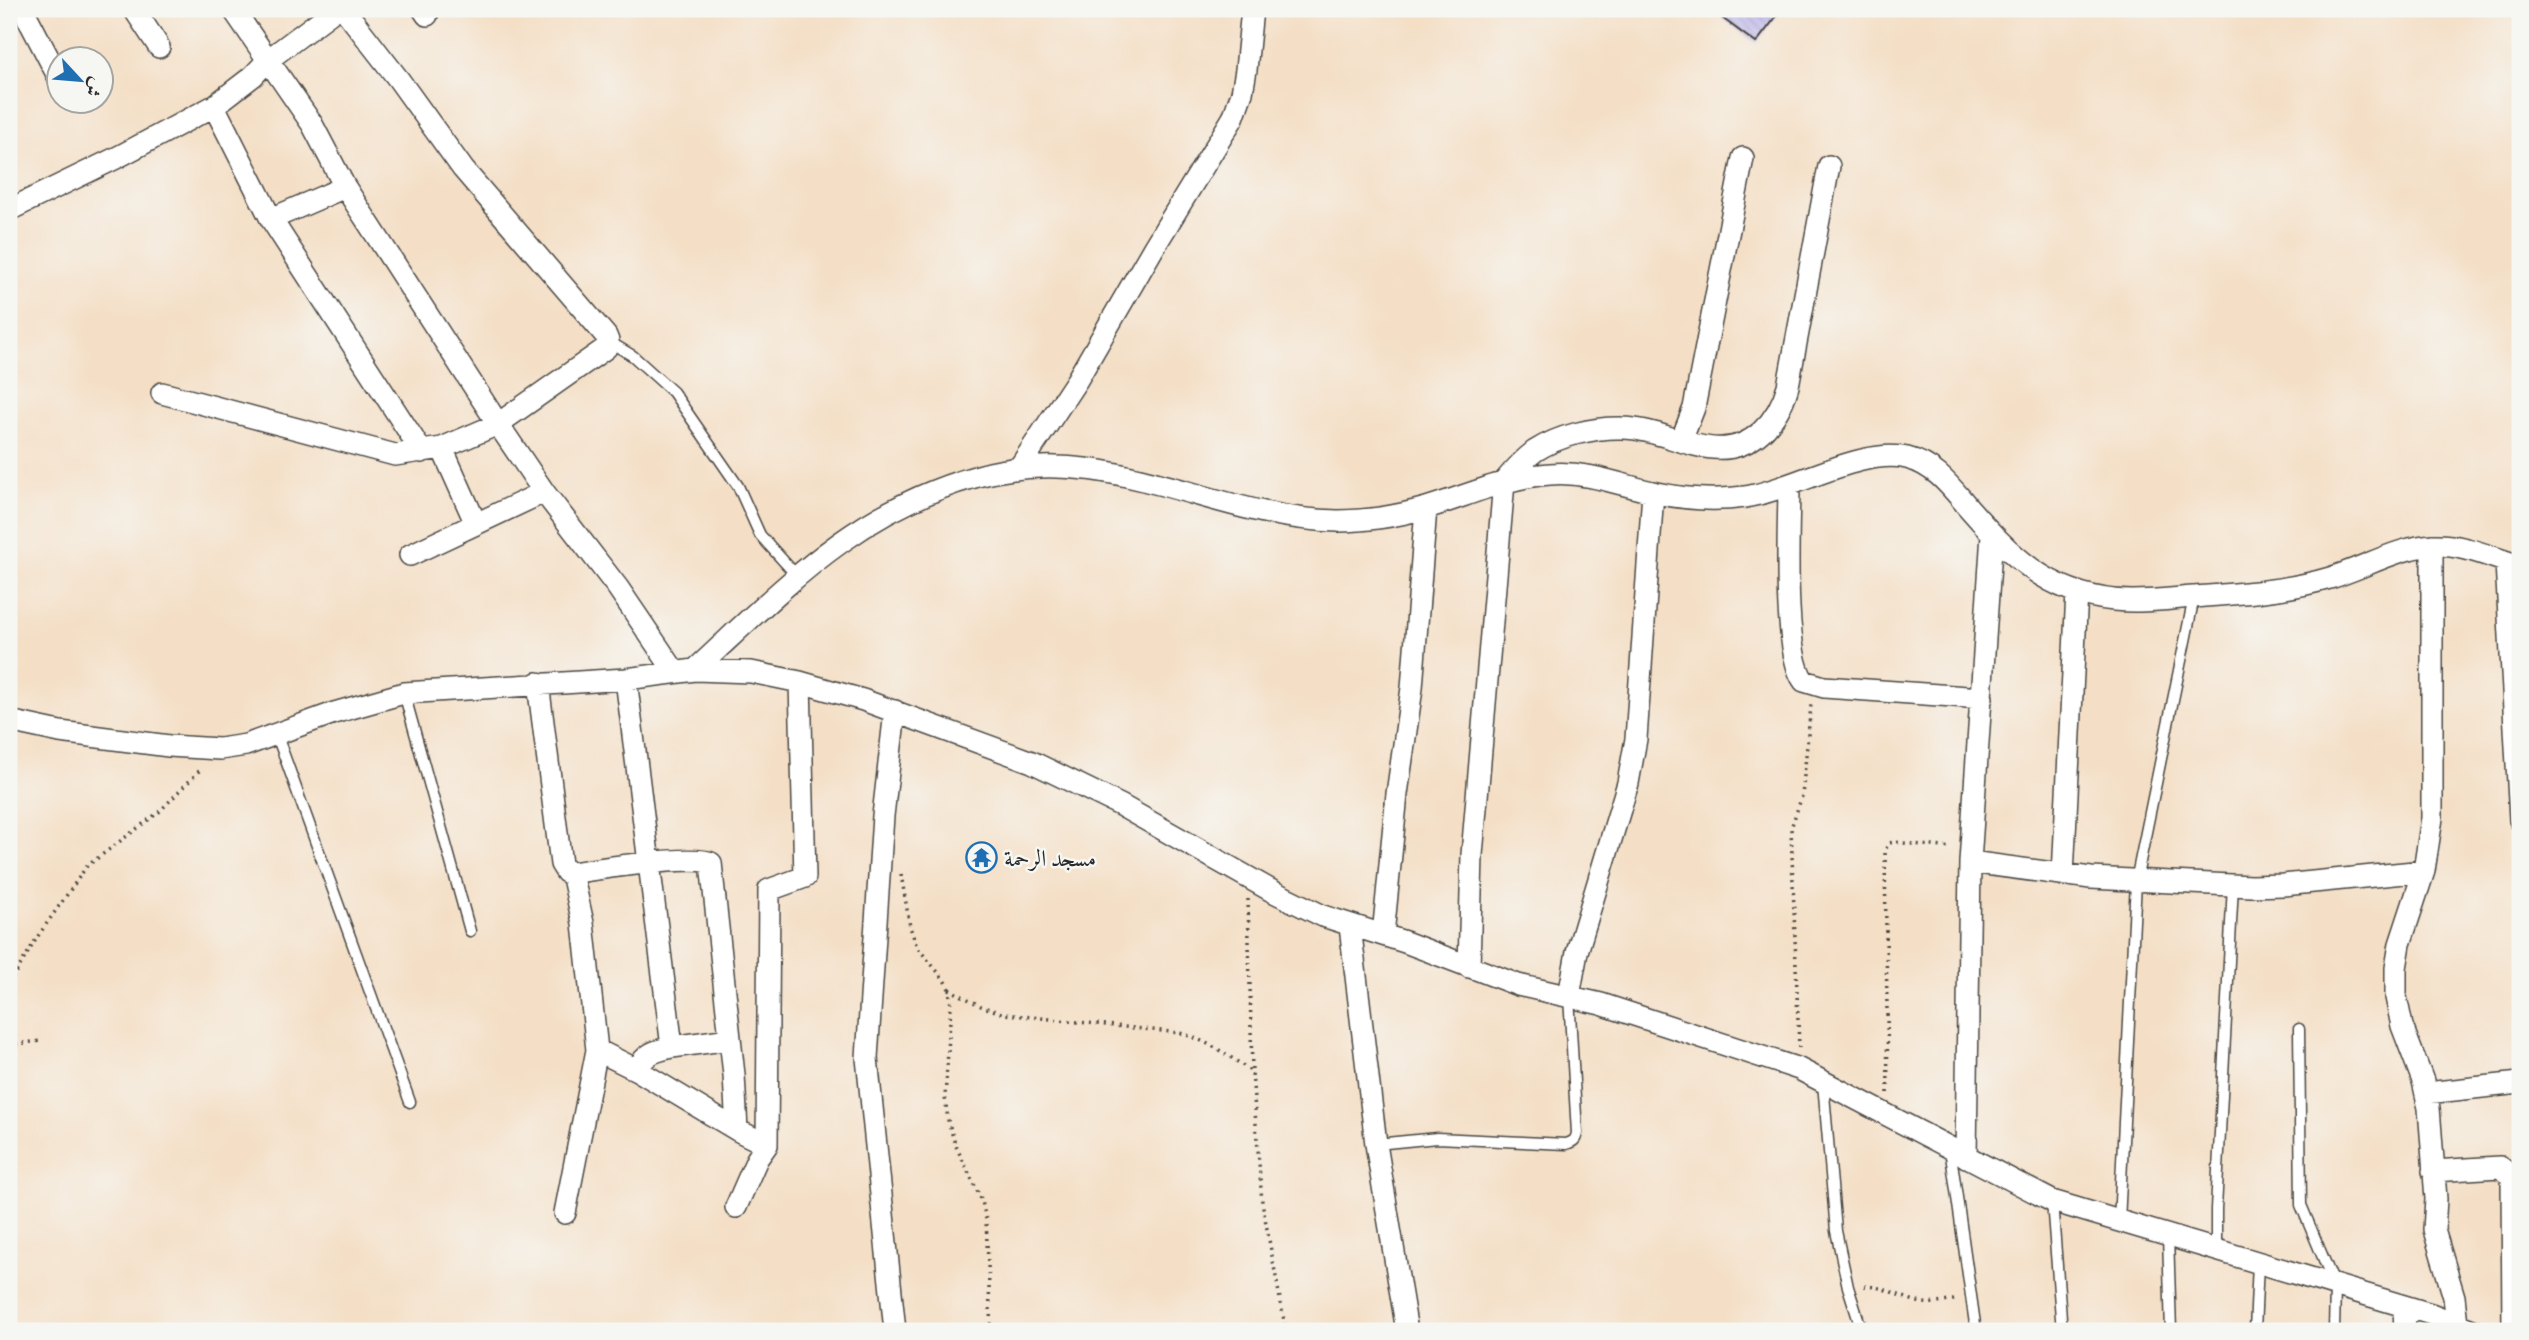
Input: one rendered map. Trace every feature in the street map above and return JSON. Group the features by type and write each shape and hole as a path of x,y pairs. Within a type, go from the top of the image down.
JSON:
{"street":[{"path":"23,9 46,53"},
{"path":"134,9 159,47"},
{"path":"233,9 312,124 345,187 544,492 685,671"},
{"path":"9,210 118,158 214,106 253,76 269,59 336,9"},
{"path":"162,393 396,455 432,450 498,424 606,348 608,341 603,332 463,169 344,9"},
{"path":"1019,468 1077,380 1233,118 1242,93 1252,9"},
{"path":"214,106 271,219 432,450 476,524"},
{"path":"1681,441 1694,408 1744,158"},
{"path":"1469,967 1472,855 1504,482 1535,452 1572,436 1621,427 1648,431 1705,448 1731,449 1757,435 1777,413 1788,386 1829,166"},
{"path":"271,219 345,187"},
{"path":"685,671 853,532 895,508 950,484 1019,468 1068,466 1116,472 1264,511 1318,520 1373,519 1426,508 1504,482 1554,473 1605,477 1653,492 1699,498 1745,497 1869,458 1888,456 1907,458 1940,475 2005,549 2036,573 2090,596 2129,602 2271,591 2352,571 2395,553 2432,545 2455,546 2513,564 2520,820"},
{"path":"1789,485 1789,620 1800,677 1812,685 1982,698"},
{"path":"410,555 544,492"},
{"path":"1569,996 1577,952 1628,783 1636,739 1653,492"},
{"path":"1383,935 1397,794 1412,688 1426,508"},
{"path":"1958,1153 1971,856 1992,534"},
{"path":"2432,545 2432,818 2424,871 2400,944 2396,968 2396,998 2402,1026 2426,1093 2436,1199 2434,1230 2466,1327"},
{"path":"2063,874 2077,592"},
{"path":"9,721 87,736 182,748 220,749 246,745 404,693 626,679 685,671 751,672 800,682 895,711 987,744 1076,782 1297,904 1350,926 1383,935 1518,985 1601,1004 1799,1069 1823,1079 2052,1201 2466,1327"},
{"path":"626,679 672,1047"},
{"path":"736,1207 757,1159 767,1144 769,890 805,877 800,682"},
{"path":"538,684 561,864 566,872 705,859 711,863 737,1130"},
{"path":"895,711 883,816 867,1058 895,1331"},
{"path":"1971,856 2063,874 2136,881 2233,885 2283,886 2424,871"},
{"path":"565,1213 597,1050 583,923 572,873"},
{"path":"1350,926 1376,1144 1407,1331"},
{"path":"637,1070 649,1053 730,1039"},
{"path":"597,1050 637,1070 737,1130 767,1144"},
{"path":"2426,1093 2520,1083"},
{"path":"2433,1171 2500,1167 2512,1176 2512,1331"},
{"path":"2404,1307 2405,1331"}],"lane":[{"path":"608,341 633,356 673,392 738,486 760,535 797,576"},
{"path":"2119,1222 2136,881 2194,597"},
{"path":"404,693 470,931"},
{"path":"276,733 410,1102"},
{"path":"2216,1250 2233,885"},
{"path":"1376,1144 1437,1138 1566,1144 1572,1142 1577,1133 1569,996"},
{"path":"2299,1029 2301,1205 2335,1286 2334,1331"},
{"path":"1823,1079 1836,1231 1848,1287 1862,1331"},
{"path":"1958,1153 1976,1331"},
{"path":"2052,1201 2062,1331"},
{"path":"2168,1236 2171,1331"},
{"path":"2255,1331 2258,1262"}],"path":[{"path":"1799,1069 1791,828 1802,796 1812,685"},
{"path":"9,984 86,866 159,812 220,749"},
{"path":"1888,1115 1885,850 1889,843 1894,842 1971,856"},
{"path":"900,868 910,927 917,947 949,989 951,1005 945,1097 955,1144 982,1201 986,1220 991,1331"},
{"path":"1248,876 1252,1072 1262,1202 1286,1331"},
{"path":"949,989 981,1006 1004,1014 1180,1033 1222,1049 1252,1072"},
{"path":"9,1045 40,1041"},
{"path":"1848,1287 1880,1287 1921,1303 1933,1304 1971,1297"}],"building":[{"path":"1710,9 1782,9 1756,43"}],"place":[{"name":"مسجد الرحمة","path":"981,858"}]}
